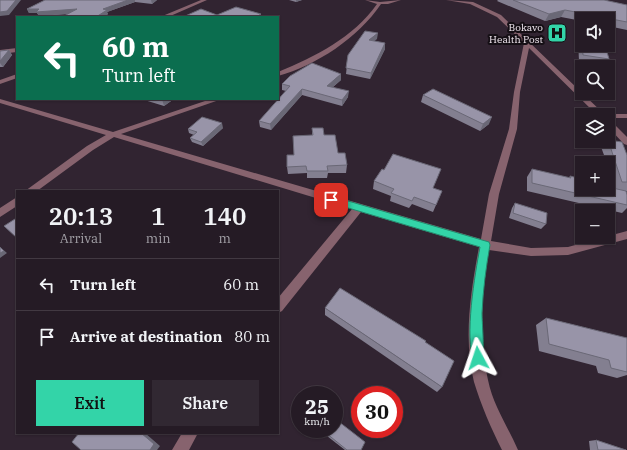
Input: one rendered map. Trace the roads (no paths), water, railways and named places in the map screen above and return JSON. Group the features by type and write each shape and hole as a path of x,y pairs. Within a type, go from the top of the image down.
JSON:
{"street":[{"path":"165,16 205,0"},
{"path":"367,0 388,3 399,0"},
{"path":"448,0 473,2 499,16 594,108"},
{"path":"279,74 323,54 360,27 374,12 380,2"},
{"path":"510,450 498,427 481,381 476,346 479,278 494,194 513,129 517,92 527,42"},
{"path":"0,52 16,50"},
{"path":"0,82 16,76"},
{"path":"31,190 90,148 114,134 215,100"},
{"path":"0,101 486,245 531,252 562,252 627,236"},
{"path":"615,116 627,116"},
{"path":"615,130 627,142"},
{"path":"0,213 16,202"},
{"path":"279,306 359,208"},
{"path":"180,450 190,434"}],"place":[{"name":"Bokavo Health Post","path":"557,33"}]}
